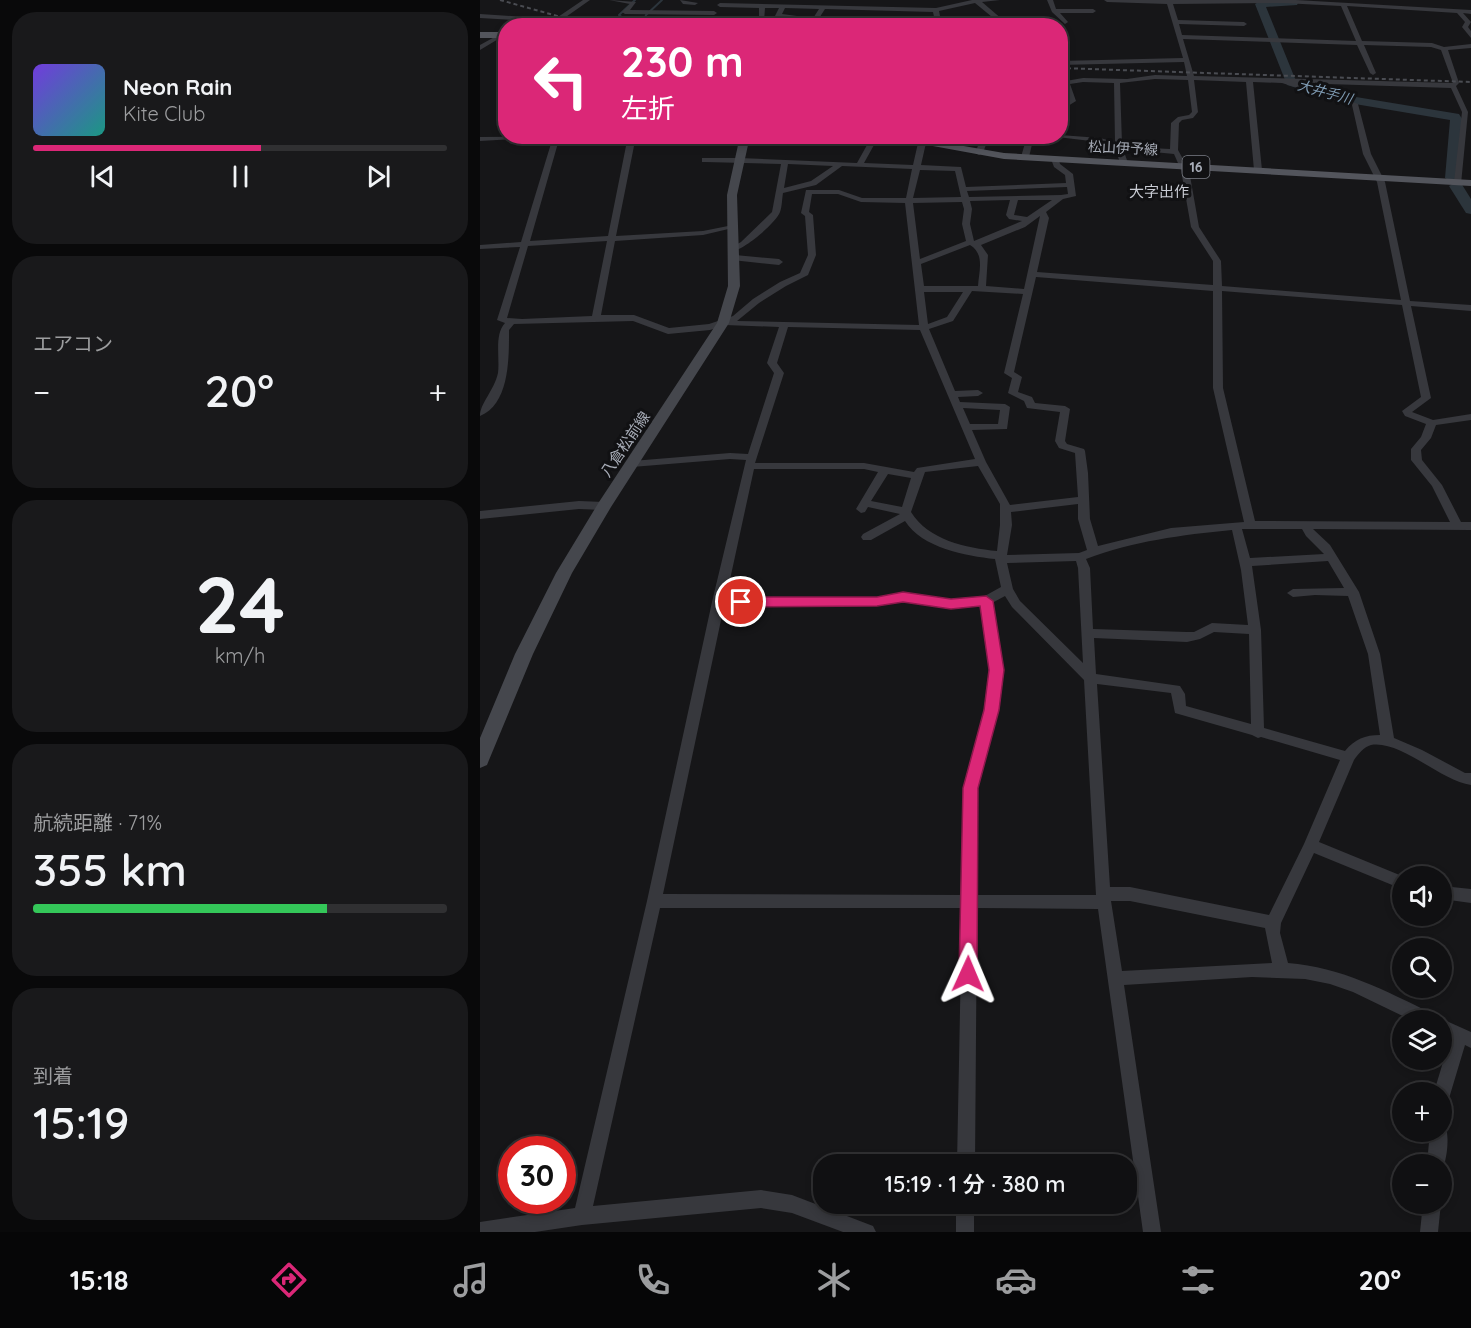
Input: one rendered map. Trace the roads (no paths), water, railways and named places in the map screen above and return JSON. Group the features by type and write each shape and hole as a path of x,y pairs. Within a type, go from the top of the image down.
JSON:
{"main road":[{"path":"480,35 498,35"},
{"name":"八倉松前線","path":"480,760 544,612 564,573 604,506 723,322 732,297 735,254 732,195 744,144"},
{"name":"松山伊予線","path":"940,144 979,153 1025,157 1471,183"}],"street":[{"path":"560,18 587,0"},
{"path":"612,0 632,3 625,12 714,14"},
{"path":"682,14 693,3 682,2 683,0"},
{"path":"915,0 927,10"},
{"path":"712,18 722,3 762,6 772,3 783,6 874,10 901,14 936,10 976,1 997,0"},
{"path":"1050,0 1054,11 1061,18"},
{"path":"1107,0 1284,1 1471,12"},
{"path":"976,1 997,18"},
{"path":"1169,1 1187,60 1195,112 1175,123 1174,151"},
{"path":"1265,1 1267,12"},
{"path":"1284,1 1287,13"},
{"path":"1344,5 1372,73"},
{"path":"762,6 762,18"},
{"path":"783,6 778,16 794,16"},
{"path":"816,18 822,9"},
{"path":"873,18 874,10"},
{"path":"936,10 938,18"},
{"path":"1456,10 1470,24 1466,27 1471,36"},
{"path":"1054,11 1093,11"},
{"path":"480,16 510,18"},
{"path":"1176,22 1244,24"},
{"path":"1180,37 1436,45 1444,49 1471,46"},
{"path":"480,48 498,38"},
{"path":"1444,49 1456,83 1453,86"},
{"path":"1068,63 1187,60"},
{"path":"1068,82 1155,77 1453,86"},
{"path":"1249,80 1258,170"},
{"path":"1117,81 1117,126 1121,158 1124,163"},
{"path":"1287,81 1354,102 1367,154 1381,182 1426,398 1407,411 1408,414 1432,423 1456,417 1471,417"},
{"path":"1453,86 1464,112 1458,182"},
{"path":"1068,92 1073,101 1068,104"},
{"path":"1068,137 1095,139 1131,148 1178,153 1183,166 1195,227 1217,261 1218,388 1250,525"},
{"path":"480,139 498,138"},
{"path":"555,144 502,320 511,322 634,318 668,331 698,329 736,318 756,301 783,284 804,275 807,270 812,255 809,215 805,213 805,190"},
{"path":"596,318 630,144"},
{"path":"859,165 871,144"},
{"path":"921,144 909,200 924,327 965,427 981,462 1000,492 1006,509 1001,557 1007,589 1016,604 1090,678 1175,689 1179,694 1180,709 1348,757"},
{"path":"979,153 983,144"},
{"path":"1025,157 1029,144"},
{"path":"782,190 839,192 861,200 1072,196 1069,174 1057,165 1055,159"},
{"path":"705,160 958,169 968,209 966,224 972,243 984,255 982,288"},
{"path":"735,254 776,213 782,190 781,179 785,162"},
{"path":"805,190 819,182 840,164"},
{"path":"962,189 1070,185"},
{"path":"1015,197 1010,215 1029,219"},
{"path":"917,263 1022,225 1060,197"},
{"path":"1042,212 1045,218 1009,374 1017,377 1013,393 1029,399 1030,406 1065,409 1060,441 1063,446 1080,451 1084,519 1094,550"},
{"path":"480,247 703,233 733,227"},
{"path":"735,254 778,262"},
{"path":"1031,274 1471,308"},
{"path":"920,289 982,288 1028,292"},
{"path":"723,322 784,326 924,327 945,324 959,308 969,289"},
{"path":"480,413 494,399 504,376 504,330 511,322"},
{"path":"582,1216 750,462 778,373 772,363 784,326"},
{"path":"954,400 978,393"},
{"path":"954,400 1005,406 1003,428 965,427"},
{"path":"1432,423 1426,438 1416,448 1416,459 1436,482 1456,525"},
{"path":"632,464 730,456 750,462 864,466 917,476"},
{"path":"867,537 881,527 891,525 906,513 917,476 921,470 981,462"},
{"path":"885,470 863,506 906,513 914,526 930,538 964,549 1001,557 1080,557 1094,550 1171,532 1250,525 1471,526"},
{"path":"1006,509 1084,500"},
{"path":"480,514 579,505 604,506"},
{"path":"1305,524 1332,557 1353,592 1374,654 1388,741"},
{"path":"1236,526 1245,562 1255,630 1258,733"},
{"path":"1080,557 1084,568 1104,898 1152,1232"},
{"path":"1245,562 1332,557"},
{"path":"718,602 877,602 903,597 951,604 986,601 1007,589"},
{"path":"1293,593 1353,592"},
{"path":"966,1154 971,788 991,710 997,670 986,601"},
{"path":"1088,633 1187,637 1196,636 1212,627 1255,630"},
{"path":"1282,970 1272,933 1273,923 1311,845 1348,757 1354,749 1368,741 1388,741 1463,778 1471,779"},
{"path":"1311,845 1392,880"},
{"path":"654,901 969,903 1104,898 1130,894 1273,923"},
{"path":"1452,894 1471,896"},
{"path":"1114,978 1282,970 1330,977 1376,993 1408,1010"},
{"path":"1447,1082 1465,1039"},
{"path":"480,1231 582,1216 761,1199 792,1204 867,1232"},
{"path":"965,1214 965,1232"},
{"path":"1429,1232 1431,1214"}],"waterway":[{"path":"623,18 619,15 635,0"},
{"path":"645,18 662,0"},
{"name":"大井手川","path":"1293,3 1260,4 1291,83 1343,98 1455,117 1458,122 1452,178"},
{"name":"大井手川","path":"1456,186 1471,210"}],"railway":[{"path":"500,0 564,18"},
{"path":"1068,68 1471,82"}],"district":[{"name":"大字出作","path":"1159,191"}]}
